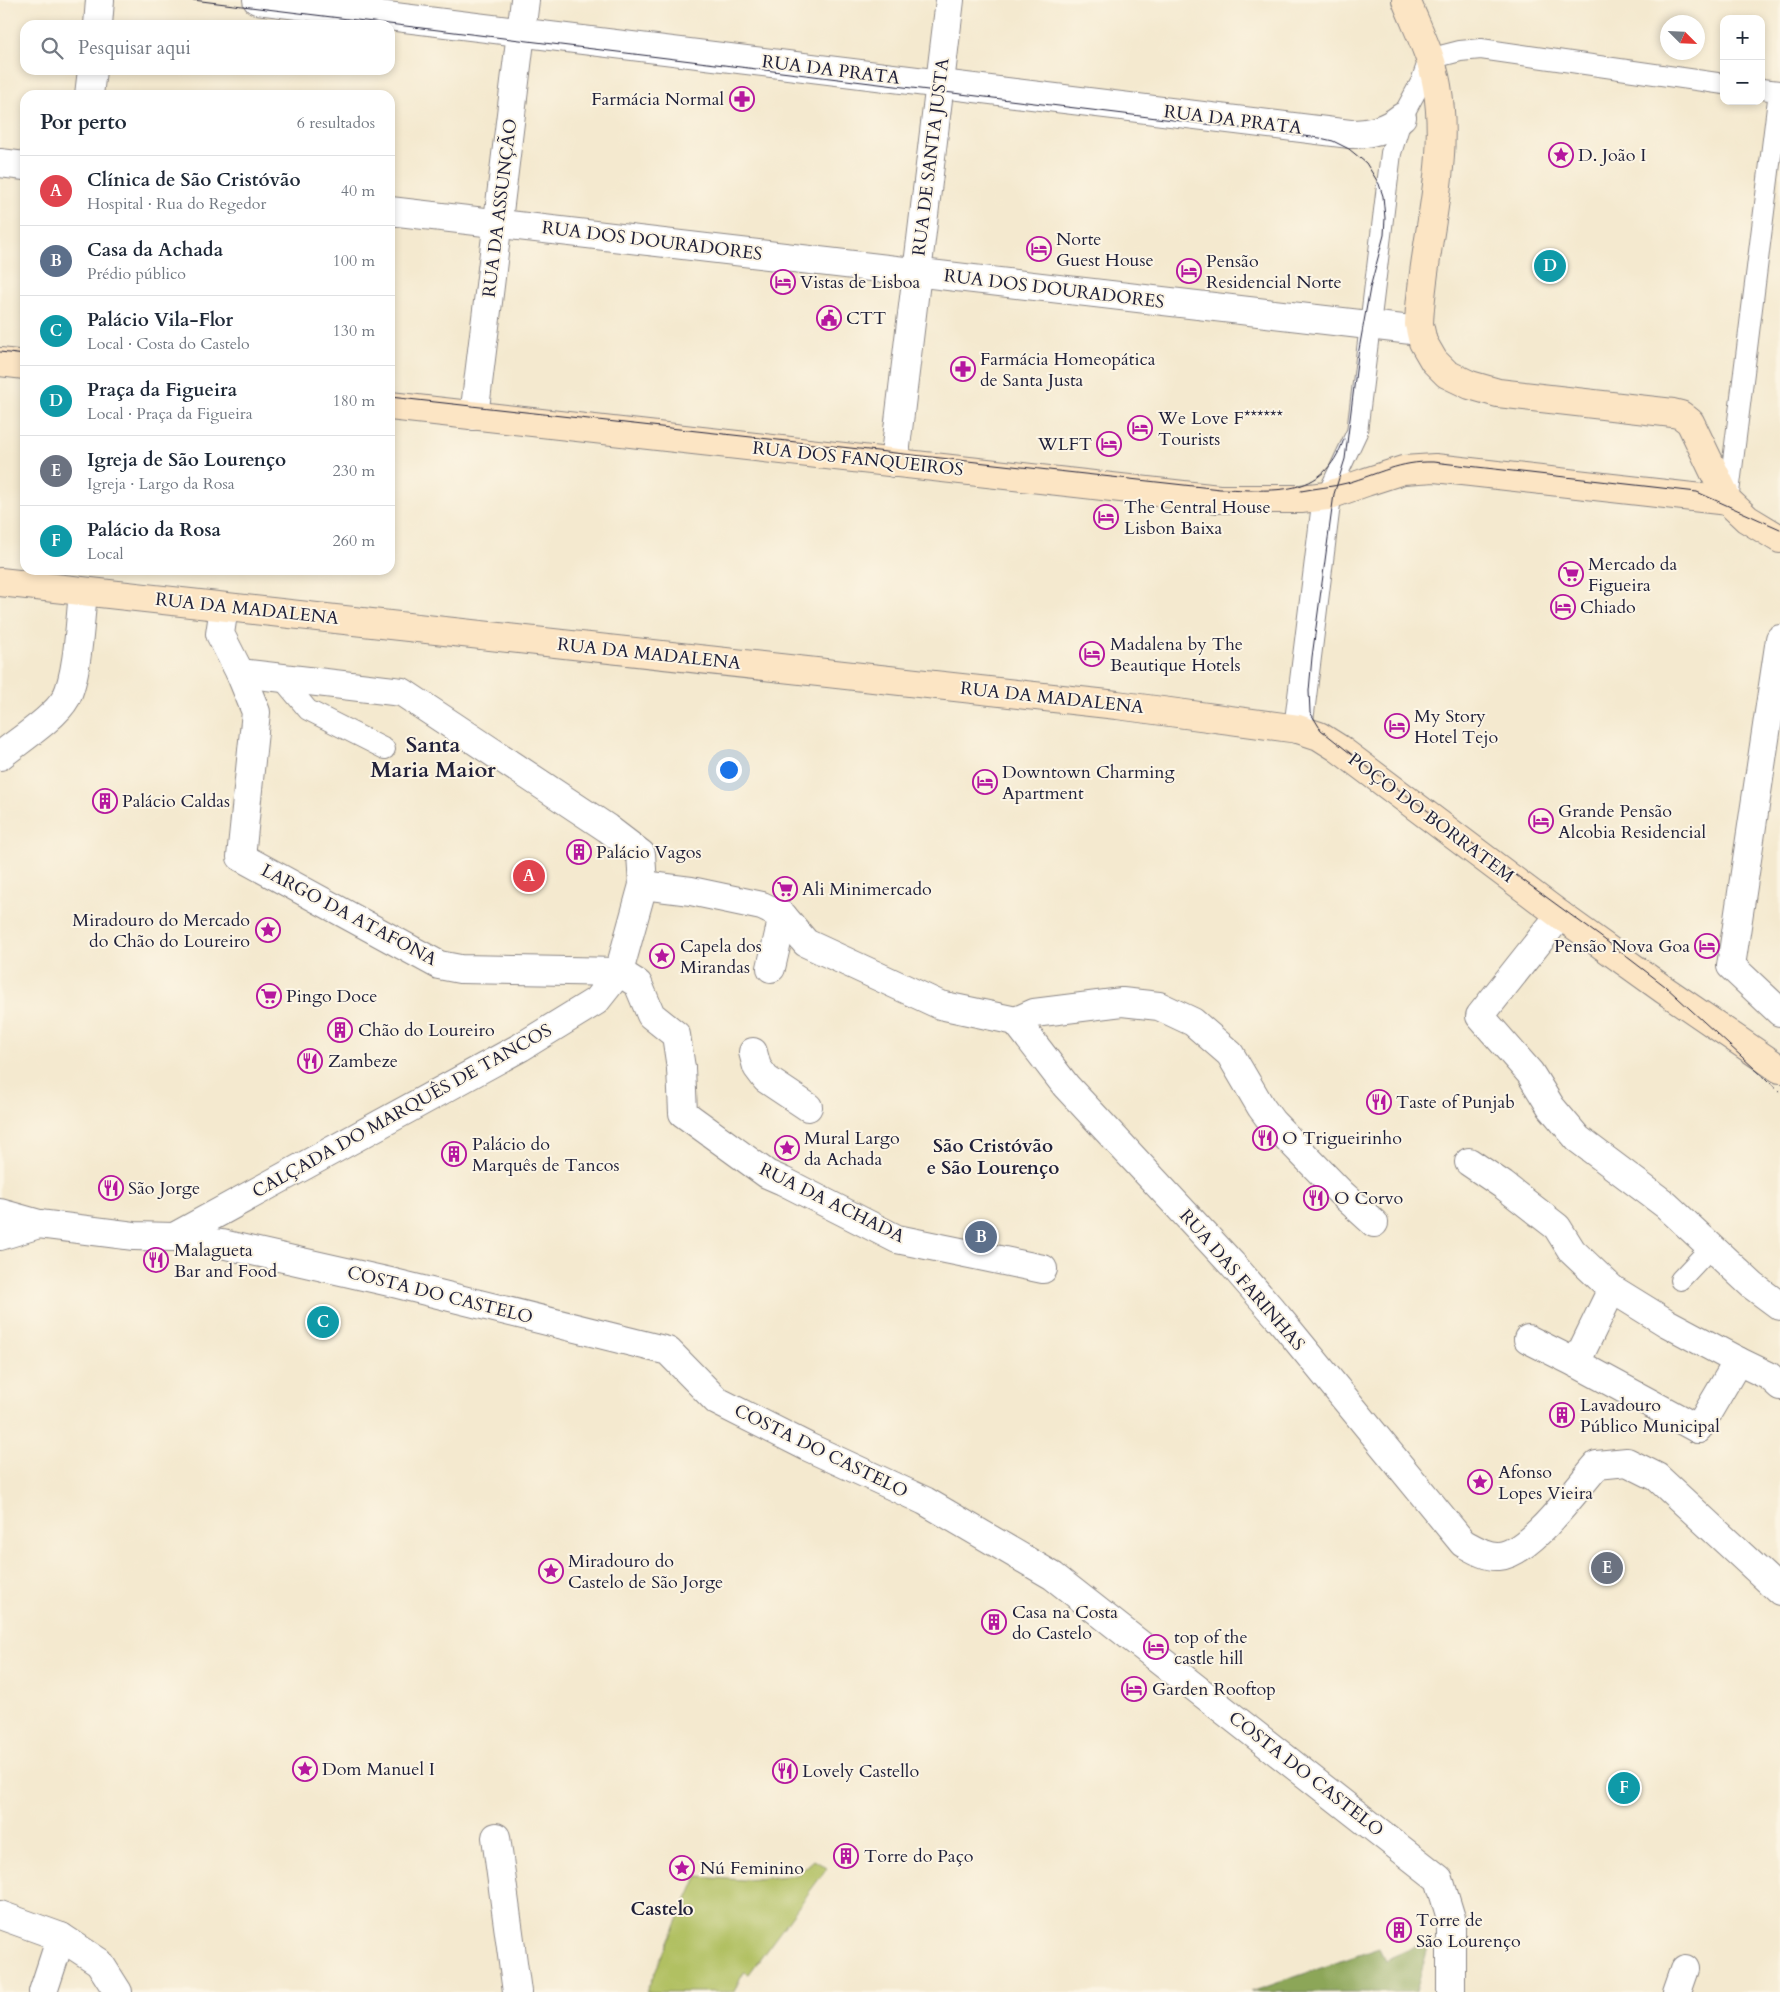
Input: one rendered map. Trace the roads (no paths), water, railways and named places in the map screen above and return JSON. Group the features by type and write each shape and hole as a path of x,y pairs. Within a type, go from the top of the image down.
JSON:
{"main road":[{"path":"1406,0 1429,59 1438,90 1441,144 1419,316 1423,342 1434,361 1447,374 1476,388 1498,393 1673,413 1681,416 1690,422 1728,501 1747,519 1780,539"},
{"path":"0,362 20,364"},
{"name":"RUA DOS FANQUEIROS","path":"395,407 1219,499 1301,499 1327,496 1396,472 1418,468 1435,468 1728,501"},
{"name":"RUA DA MADALENA","path":"0,582 1117,705 1298,729"},
{"name":"POÇO DO BORRATEM","path":"1298,729 1328,741 1663,989 1780,1069"}],"street":[{"path":"98,20 100,0"},
{"name":"RUA DA PRATA","path":"257,0 1350,134 1369,134 1386,128 1402,117"},
{"name":"RUA DA ASSUNÇÃO","path":"474,416 524,0"},
{"name":"RUA DE SANTA JUSTA","path":"894,462 950,0"},
{"path":"90,90 91,75"},
{"path":"0,163 20,165"},
{"name":"RUA DOS DOURADORES","path":"395,211 1420,331"},
{"path":"1298,729 1327,496"},
{"path":"0,756 55,712 66,698 73,677 83,592"},
{"path":"224,607 220,634 240,674 402,692 607,828 641,854 643,885 619,972"},
{"path":"1780,639 1730,966 1780,1012"},
{"name":"LARGO DA ATAFONA","path":"240,674 256,712 241,857 439,965 460,968 619,972"},
{"path":"643,885 691,891 762,906 783,916 806,943 940,1006 1016,1021 1034,1013 1122,1002 1159,1006 1192,1022 1230,1054 1261,1107 1279,1129 1365,1216"},
{"path":"1560,914 1480,1016 1530,1073 1551,1107 1578,1139 1666,1205 1753,1286 1780,1306"},
{"path":"771,968 783,916"},
{"name":"RUA DA ACHADA","path":"619,972 638,984 651,1015 676,1035 681,1068 683,1113 767,1174 897,1239 1042,1269"},
{"name":"CALÇADA DO MARQUÊS DE TANCOS","path":"174,1237 521,1047 596,1002 619,972"},
{"name":"RUA DAS FARINHAS","path":"1016,1021 1066,1086 1232,1264 1272,1310 1463,1543 1482,1553 1500,1556 1518,1549 1534,1538 1597,1465 1627,1462 1657,1477 1780,1591"},
{"path":"753,1052 757,1067 766,1079 808,1107"},
{"path":"1469,1162 1503,1185 1557,1227 1572,1250 1612,1289 1667,1323 1769,1376 1780,1386"},
{"path":"0,1213 39,1224"},
{"name":"COSTA DO CASTELO","path":"0,1236 39,1224 134,1236 174,1237 222,1244 318,1265 668,1351 718,1401 808,1447 925,1501 1053,1576 1439,1879 1451,1918 1451,1992"},
{"path":"1576,1362 1612,1289"},
{"path":"1528,1339 1576,1362 1698,1429 1738,1361"},
{"path":"496,1837 517,1992"},
{"path":"0,1915 61,1937 99,1962 118,1992"},
{"path":"43,1992 61,1937"}],"lane":[{"path":"1327,496 1357,432 1391,153 1402,117 1421,82 1429,59 1460,51 1481,50 1720,83"},
{"path":"1728,501 1779,91 1765,89"},
{"path":"282,679 308,710 385,749"},
{"path":"1680,1280 1711,1247"}],"tram line":[{"path":"193,0 356,20"},
{"path":"395,25 1320,138 1333,141 1349,149 1366,163 1379,184 1383,196 1384,235 1370,288 1358,355 1345,459 1334,494 1312,657 1309,691 1310,712 1321,730 1365,765 1665,986 1780,1092"},
{"path":"0,352 20,354"},
{"path":"395,398 1220,489 1277,490 1310,482 1323,473 1335,459 1344,439"},
{"path":"1301,491 1336,486 1399,466 1433,462 1697,492 1780,529"}],"place":[{"name":"Farmácia Normal","path":"742,99"},
{"name":"D. João I","path":"1561,155"},
{"name":"Norte Guest House","path":"1039,249"},
{"name":"Praça da Figueira","path":"1550,266"},
{"name":"Pensão Residencial Norte","path":"1189,271"},
{"name":"Vistas de Lisboa","path":"783,282"},
{"name":"CTT","path":"829,318"},
{"name":"Farmácia Homeopática de Santa Justa","path":"963,369"},
{"name":"We Love F****** Tourists","path":"1140,428"},
{"name":"WLFT","path":"1109,444"},
{"name":"The Central House Lisbon Baixa","path":"1106,517"},
{"name":"Mercado da Figueira","path":"1571,574"},
{"name":"Chiado","path":"1563,607"},
{"name":"Madalena by The Beautique Hotels","path":"1092,654"},
{"name":"My Story Hotel Tejo","path":"1397,726"},
{"name":"Downtown Charming Apartment","path":"985,782"},
{"name":"Palácio Caldas","path":"105,801"},
{"name":"Grande Pensão Alcobia Residencial","path":"1541,821"},
{"name":"Palácio Vagos","path":"579,852"},
{"name":"Clínica de São Cristóvão","path":"529,876"},
{"name":"Ali Minimercado","path":"785,889"},
{"name":"Miradouro do Mercado do Chão do Loureiro","path":"268,930"},
{"name":"Pensão Nova Goa","path":"1707,946"},
{"name":"Capela dos Mirandas","path":"662,956"},
{"name":"Pingo Doce","path":"269,996"},
{"name":"Chão do Loureiro","path":"340,1030"},
{"name":"Zambeze","path":"310,1061"},
{"name":"Taste of Punjab","path":"1379,1102"},
{"name":"O Trigueirinho","path":"1265,1138"},
{"name":"Mural Largo da Achada","path":"787,1148"},
{"name":"Palácio do Marquês de Tancos","path":"454,1154"},
{"name":"São Jorge","path":"111,1188"},
{"name":"O Corvo","path":"1316,1198"},
{"name":"Casa da Achada","path":"981,1237"},
{"name":"Malagueta Bar and Food","path":"156,1260"},
{"name":"Palácio Vila-Flor","path":"323,1322"},
{"name":"Lavadouro Público Municipal","path":"1562,1415"},
{"name":"Afonso Lopes Vieira","path":"1480,1482"},
{"name":"Igreja de São Lourenço","path":"1607,1568"},
{"name":"Miradouro do Castelo de São Jorge","path":"551,1571"},
{"name":"Casa na Costa do Castelo","path":"994,1622"},
{"name":"top of the castle hill","path":"1156,1647"},
{"name":"Garden Rooftop","path":"1134,1689"},
{"name":"Dom Manuel I","path":"305,1769"},
{"name":"Lovely Castello","path":"785,1771"},
{"name":"Palácio da Rosa","path":"1624,1788"},
{"name":"Torre do Paço","path":"846,1856"},
{"name":"Nú Feminino","path":"682,1868"},
{"name":"Torre de São Lourenço","path":"1399,1930"}],"district":[{"name":"Santa Maria Maior","path":"433,758"},
{"name":"São Cristóvão e São Lourenço","path":"993,1157"},
{"name":"Castelo","path":"662,1909"}]}
